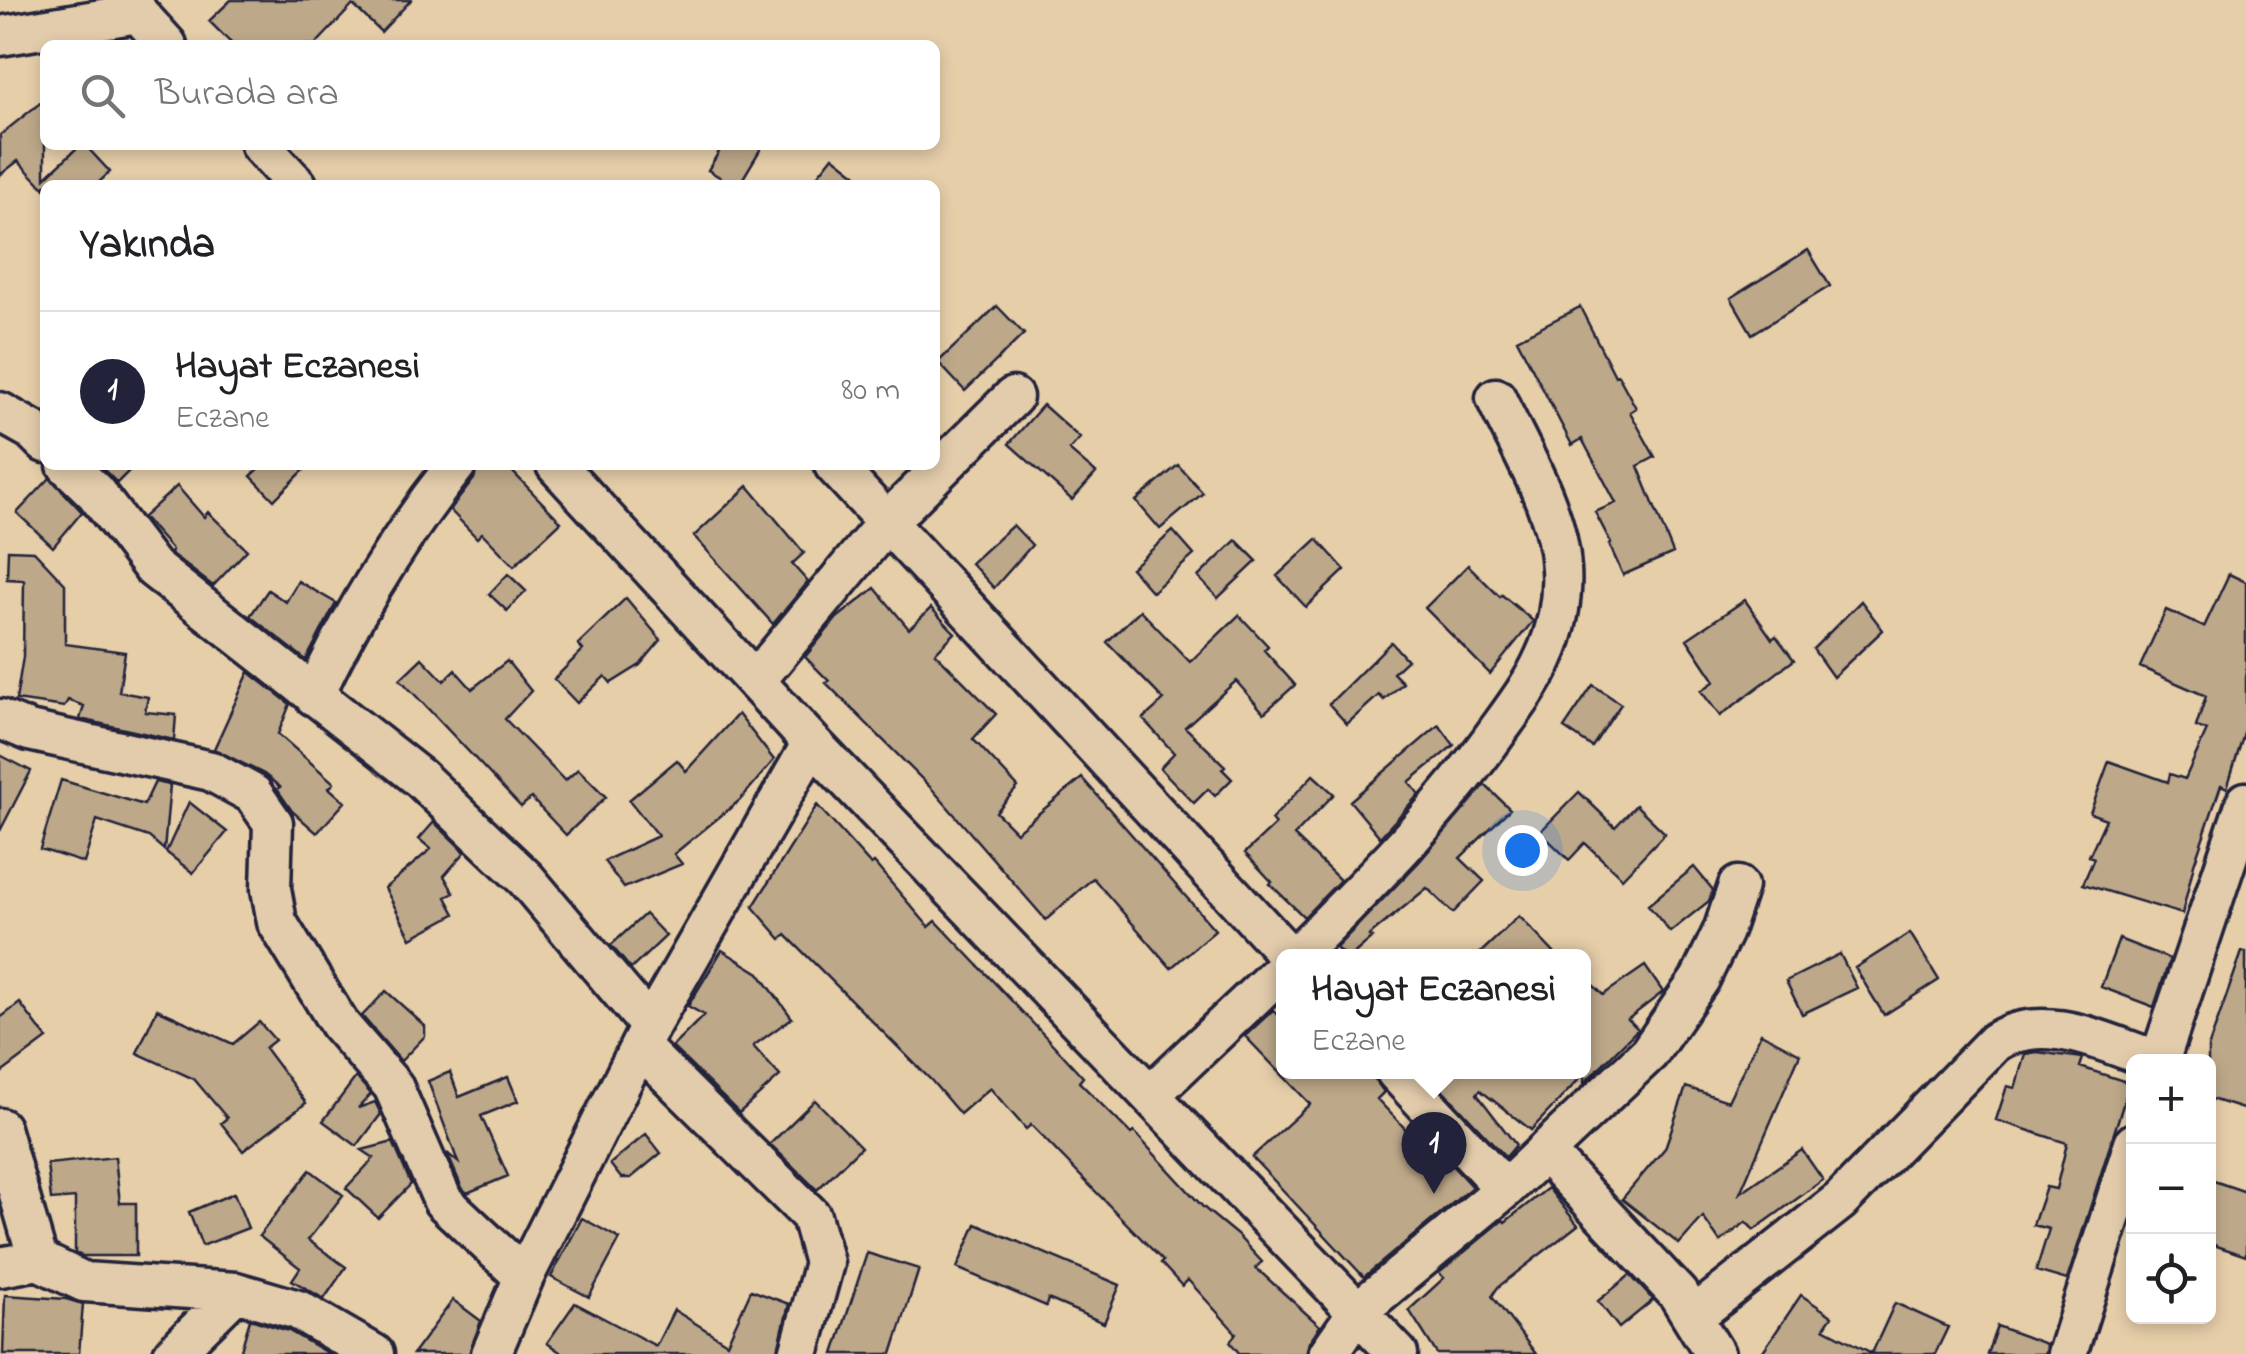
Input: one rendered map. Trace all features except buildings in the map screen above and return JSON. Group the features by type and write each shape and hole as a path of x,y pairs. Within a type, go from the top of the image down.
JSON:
{"street":[{"path":"0,36 135,7 163,40"},
{"path":"265,150 292,180"},
{"path":"940,469 1012,397"},
{"path":"1300,949 1440,806 1479,758 1544,659 1560,601 1558,540 1496,398"},
{"path":"0,412 40,438"},
{"path":"72,470 95,492 153,568 420,778 526,879 646,1037 811,1216 824,1263 799,1354"},
{"path":"314,696 382,566 452,470"},
{"path":"561,470 812,742 1398,1354"},
{"path":"839,470 1286,949"},
{"path":"756,680 887,522 939,470"},
{"path":"0,719 30,731 212,771 253,794 274,823 271,889 277,922 340,1024 394,1086 442,1201 524,1277"},
{"path":"498,1351 524,1277 646,1037 812,742"},
{"path":"2161,1054 2246,802"},
{"path":"1328,1354 1358,1312 1505,1190 1649,1053 1700,978 1738,886"},
{"path":"1150,1095 1276,976"},
{"path":"1694,1316 1840,1201 1996,1042 2009,1034 2042,1027 2137,1054"},
{"path":"1402,1079 1505,1190"},
{"path":"0,1128 38,1260"},
{"path":"2066,1354 2134,1144"},
{"path":"1546,1152 1652,1264 1694,1316 1715,1354"},
{"path":"0,1267 38,1260 84,1282 236,1292 298,1310 374,1354"},
{"path":"173,1354 236,1292"}],"place":[{"name":"Hayat Eczanesi","path":"1434,1194"}]}
